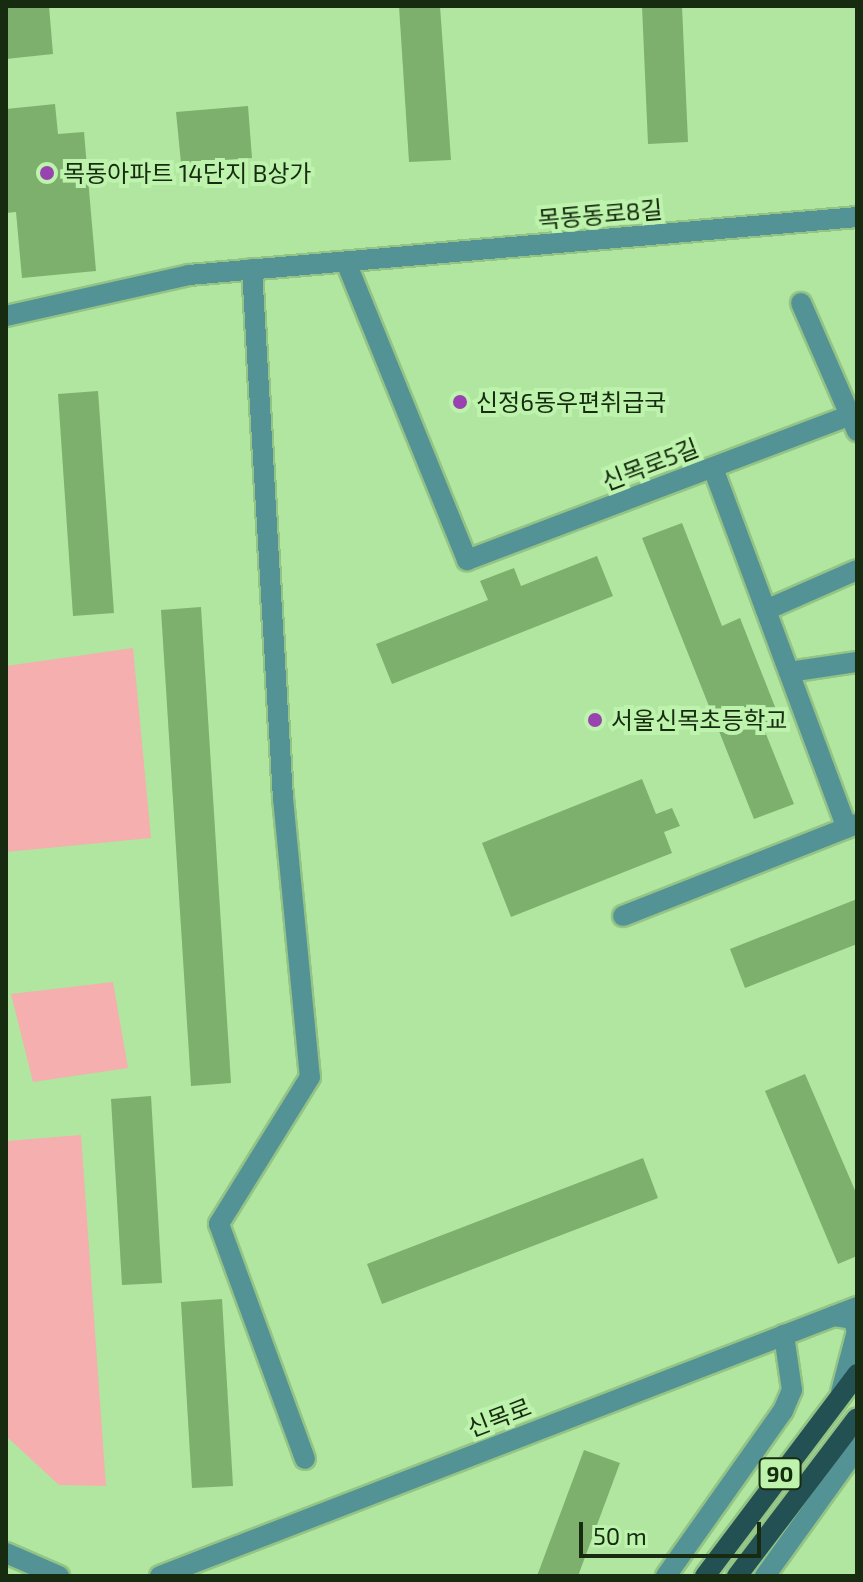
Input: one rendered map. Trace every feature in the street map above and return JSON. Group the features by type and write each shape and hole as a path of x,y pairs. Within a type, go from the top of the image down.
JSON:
{"main road":[{"name":"90","path":"705,1576 857,1374"},
{"name":"90","path":"737,1576 857,1418"}],"street":[{"name":"목동동로8길","path":"6,316 189,275 857,217"},
{"name":"신목로5길","path":"346,262 467,560 713,468 855,420"},
{"path":"252,269 268,566 310,1077 219,1224 305,1459"},
{"path":"801,303 855,420"},
{"path":"623,916 852,826 789,672 713,468"},
{"path":"766,610 857,570"},
{"path":"789,672 857,662"},
{"name":"신목로","path":"160,1576 857,1307"},
{"path":"834,1316 853,1319 857,1331 841,1392"},
{"path":"666,1576 783,1411 792,1390 784,1335"},
{"path":"765,1576 857,1448"},
{"path":"6,1553 59,1576"}],"shaded area":[{"path":"133,648 151,838 6,852 6,666"},
{"path":"113,982 128,1068 33,1082 11,994"},
{"path":"81,1135 106,1486 59,1485 6,1436 6,1141"}],"building":[{"path":"6,6 49,6 53,54 6,59"},
{"path":"399,6 440,6 451,160 409,162"},
{"path":"642,6 682,6 688,142 648,144"},
{"name":"목동아파트 14단지 B상가","path":"55,104 58,134 84,132 96,271 22,278 16,212 6,213 6,109"},
{"path":"248,106 252,158 181,163 176,112"},
{"path":"98,391 114,613 73,616 58,394"},
{"path":"682,523 722,626 740,618 779,717 762,724 794,804 754,819 642,538"},
{"path":"597,556 613,596 392,684 376,644 488,600 480,581 514,568 521,586"},
{"path":"201,607 231,1083 191,1086 161,610"},
{"path":"642,779 656,814 672,808 680,826 664,832 672,853 511,917 482,843"},
{"path":"857,899 857,944 745,988 730,949"},
{"path":"805,1074 857,1195 857,1256 838,1264 765,1091"},
{"path":"151,1096 162,1283 122,1285 111,1099"},
{"path":"643,1158 658,1198 382,1304 367,1264"},
{"path":"222,1299 233,1486 192,1488 181,1302"},
{"path":"584,1450 620,1463 578,1576 537,1576"}],"place":[{"name":"목동아파트 14단지 B상가","path":"47,173"},
{"name":"신정6동우편취급국","path":"460,402"},
{"name":"서울신목초등학교","path":"595,720"}]}
